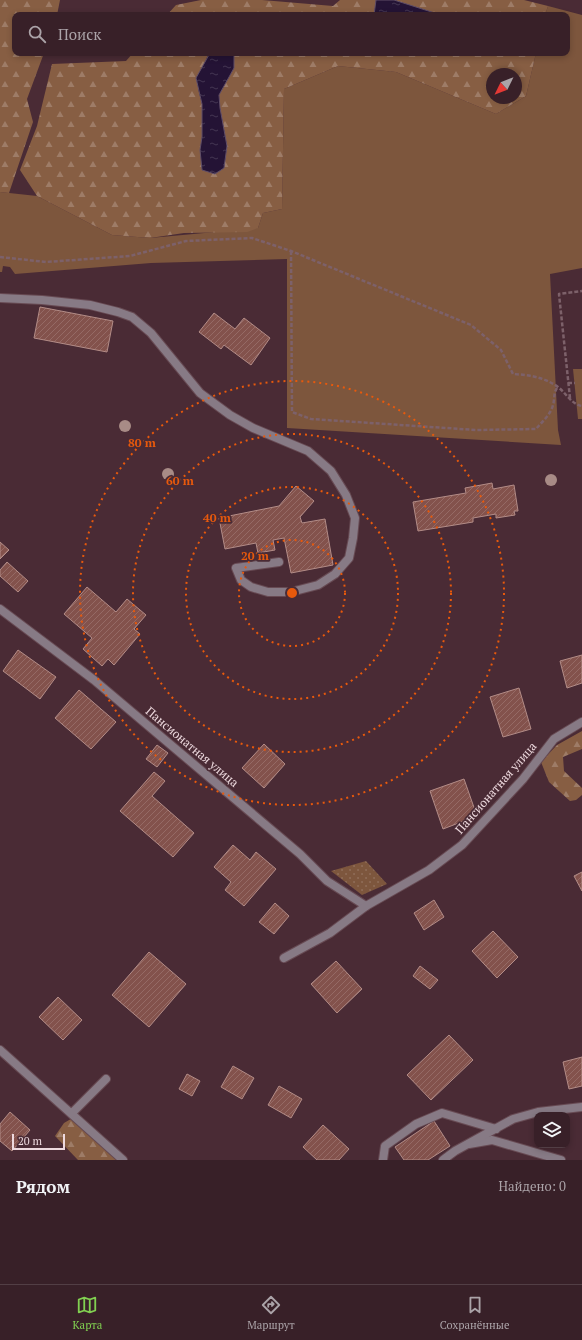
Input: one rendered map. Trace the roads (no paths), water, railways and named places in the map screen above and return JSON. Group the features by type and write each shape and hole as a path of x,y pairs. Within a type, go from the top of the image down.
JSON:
{"street":[{"path":"0,298 42,300 90,306 118,312 132,317 151,333 200,393 230,415 253,428 308,451 331,471 346,495 355,518 354,538 349,558 335,574 318,585 291,592 268,592 250,587 241,580 236,568 280,562"},
{"name":"Пансионатная улица","path":"0,609 94,680 300,854 327,882 366,906"},
{"name":"Пансионатная улица","path":"284,958 330,933 366,906 429,870 462,845 523,779 554,739 582,722"},
{"path":"0,1050 123,1160"},
{"path":"72,1113 106,1079"},
{"path":"443,1160 455,1151 513,1119 538,1112 582,1107"},
{"path":"383,1160 385,1146 416,1124 442,1113 496,1128"},
{"path":"468,1144 492,1140 561,1160"}],"water":[{"path":"376,0 394,0 432,12 374,12"},
{"path":"208,56 234,56 234,68 219,95 227,146 224,168 215,174 202,170 200,150 202,137 202,104 196,78"}]}
